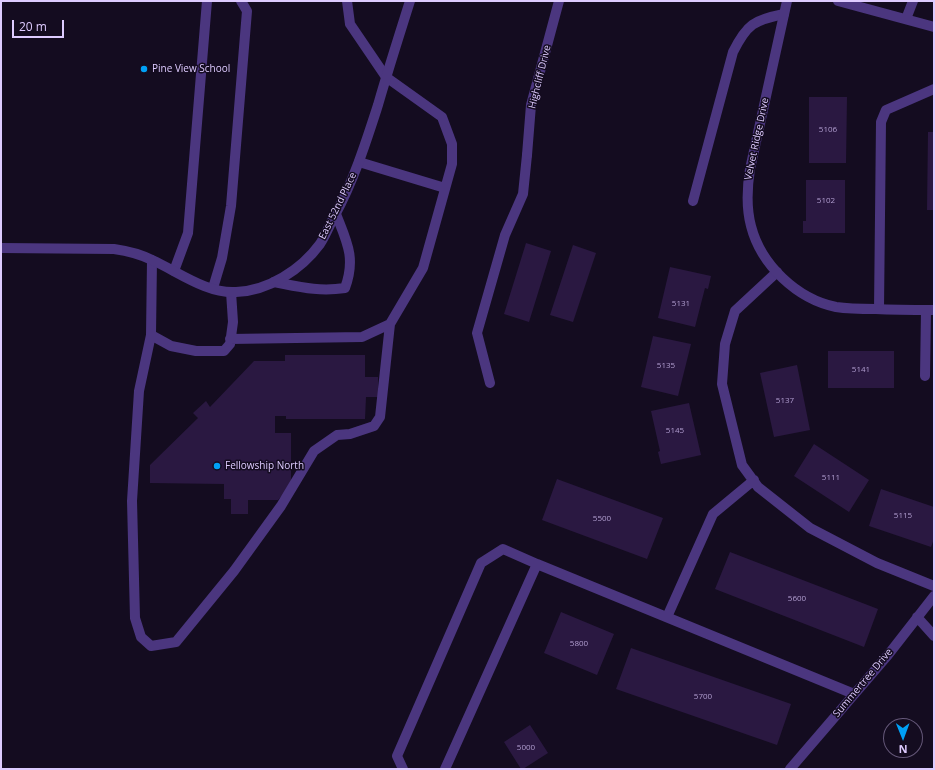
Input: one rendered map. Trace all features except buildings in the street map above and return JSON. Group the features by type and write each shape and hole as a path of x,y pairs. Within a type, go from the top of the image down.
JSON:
{"street":[{"path":"174,271 188,233 207,1"},
{"path":"212,288 222,258 231,206 247,11 241,1"},
{"path":"152,260 151,335 139,391 132,501 135,618 141,637 151,646 176,642 234,571 281,506 314,451 337,435 350,434 374,426 380,418 390,324 423,268 452,164 452,144 442,117 386,77 350,24 347,1"},
{"name":"East 52nd Place","path":"1,248 114,249 129,251 152,260 196,282 212,288 231,292 256,289 287,276 308,258 320,244 354,175 410,1"},
{"name":"Highcliff Drive","path":"490,383 478,334 505,235 523,194 532,106 559,1"},
{"name":"Velvet Ridge Drive","path":"787,1 750,169 747,189 751,227 759,246 768,261 783,278 806,296 825,304 849,309 930,310"},
{"path":"838,1 934,28"},
{"path":"906,19 913,1"},
{"path":"693,201 733,52 740,37 753,24 764,18 784,14"},
{"path":"879,309 881,122 886,110 934,89"},
{"path":"359,162 445,188"},
{"path":"274,282 313,290 345,288 350,274 350,249 336,214"},
{"path":"778,272 735,311 725,344 722,384 742,465 758,487 810,528 877,563 934,586"},
{"path":"151,335 171,346 196,351 224,351 230,344 232,322 231,292"},
{"path":"925,376 930,310"},
{"path":"230,339 362,337 390,324"},
{"path":"667,617 713,514 754,480"},
{"path":"403,769 397,756 481,563 503,549 854,694"},
{"path":"445,769 537,564"},
{"name":"Summertree Drive","path":"790,769 854,694 934,596"},
{"path":"917,617 934,636"}],"place":[{"name":"Pine View School","path":"144,69"},
{"name":"Fellowship North","path":"217,466"}]}
